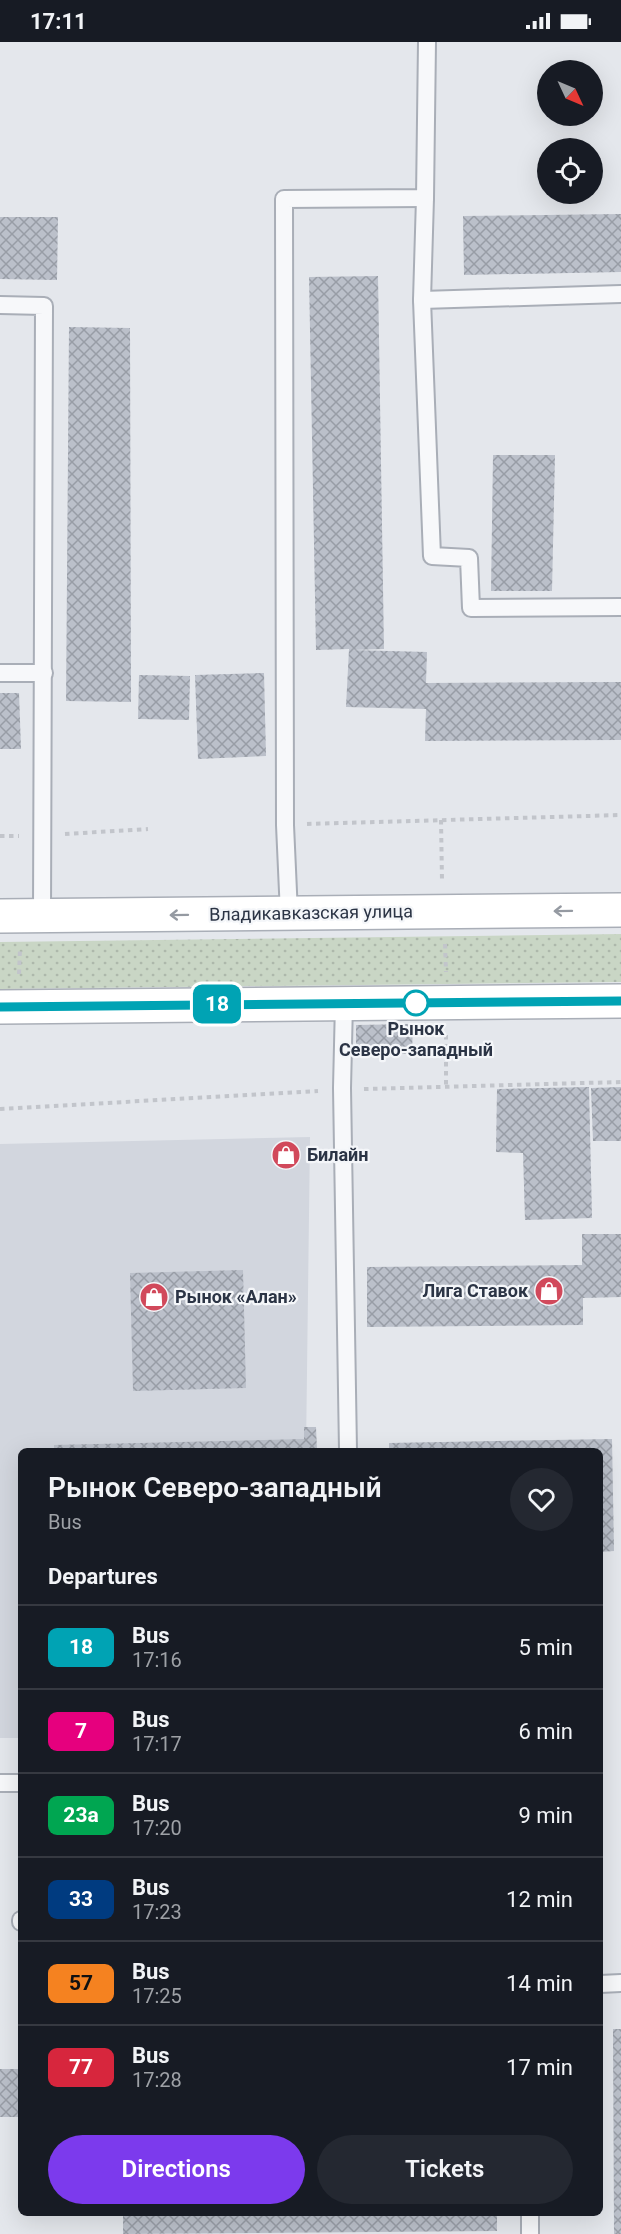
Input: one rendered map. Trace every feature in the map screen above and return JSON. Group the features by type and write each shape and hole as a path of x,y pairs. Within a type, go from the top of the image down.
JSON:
{"main road":[{"name":"Владикавказская улица","path":"0,916 621,910"},
{"path":"9,994 344,1003 621,1001"}],"lane":[{"path":"427,42 422,300 432,556 469,558 471,608 621,606"},
{"path":"289,914 285,825 284,199 425,198"},
{"path":"422,300 621,294"},
{"path":"0,305 44,306 42,916"},
{"path":"0,673 44,673"},
{"path":"344,1003 342,1088 348,1448"},
{"path":"0,1783 18,1783"},
{"path":"603,1984 621,1983"},
{"path":"530,2216 530,2234"}],"path":[{"path":"285,825 621,816"},
{"path":"441,820 442,886"},
{"path":"42,836 148,829"},
{"path":"445,940 446,979"},
{"path":"9,994 20,944"},
{"path":"446,1031 446,1088"},
{"path":"0,1109 307,1093 342,1088 446,1088 621,1082"}],"shaded area":[{"name":"Рынок «Алан»","path":"310,1137 306,1448 18,1448 18,1738 0,1738 0,1144"}],"green space":[{"path":"621,934 621,982 0,989 0,942"}],"building":[{"path":"621,214 621,272 464,275 463,216"},
{"path":"0,217 58,217 57,280 0,279"},
{"path":"378,276 384,649 351,650 427,652 426,683 621,682 621,740 425,741 426,709 346,707 349,649 316,650 309,277"},
{"path":"69,327 130,328 131,702 66,701"},
{"path":"493,455 555,455 552,591 491,591"},
{"path":"264,673 266,756 198,759 195,675"},
{"path":"139,675 190,676 189,720 138,719"},
{"path":"0,693 19,693 21,749 0,749"},
{"path":"413,1024 412,1054 356,1053 356,1025"},
{"path":"589,1087 592,1218 525,1220 523,1153 496,1152 497,1089"},
{"path":"621,1087 621,1141 593,1141 591,1088"},
{"path":"582,1234 621,1234 621,1297 583,1298 583,1325 367,1327 367,1267 582,1265"},
{"path":"243,1270 246,1388 133,1391 130,1273"},
{"path":"304,1427 316,1427 317,1448 54,1448 54,1445 304,1439"},
{"path":"612,1439 614,1551 603,1552 603,1448 389,1448 389,1443"},
{"path":"613,2029 621,2029 621,2234 614,2234"},
{"path":"0,2069 18,2069 18,2117 0,2117"},
{"path":"123,2216 497,2216 497,2231 123,2234"}],"bus line":[{"name":"18","path":"0,1007 621,1001"}],"place":[{"name":"Рынок Северо-западный","path":"416,1003"},
{"name":"Билайн","path":"286,1155"},
{"name":"Лига Ставок","path":"549,1291"},
{"name":"Рынок «Алан»","path":"154,1297"}]}
